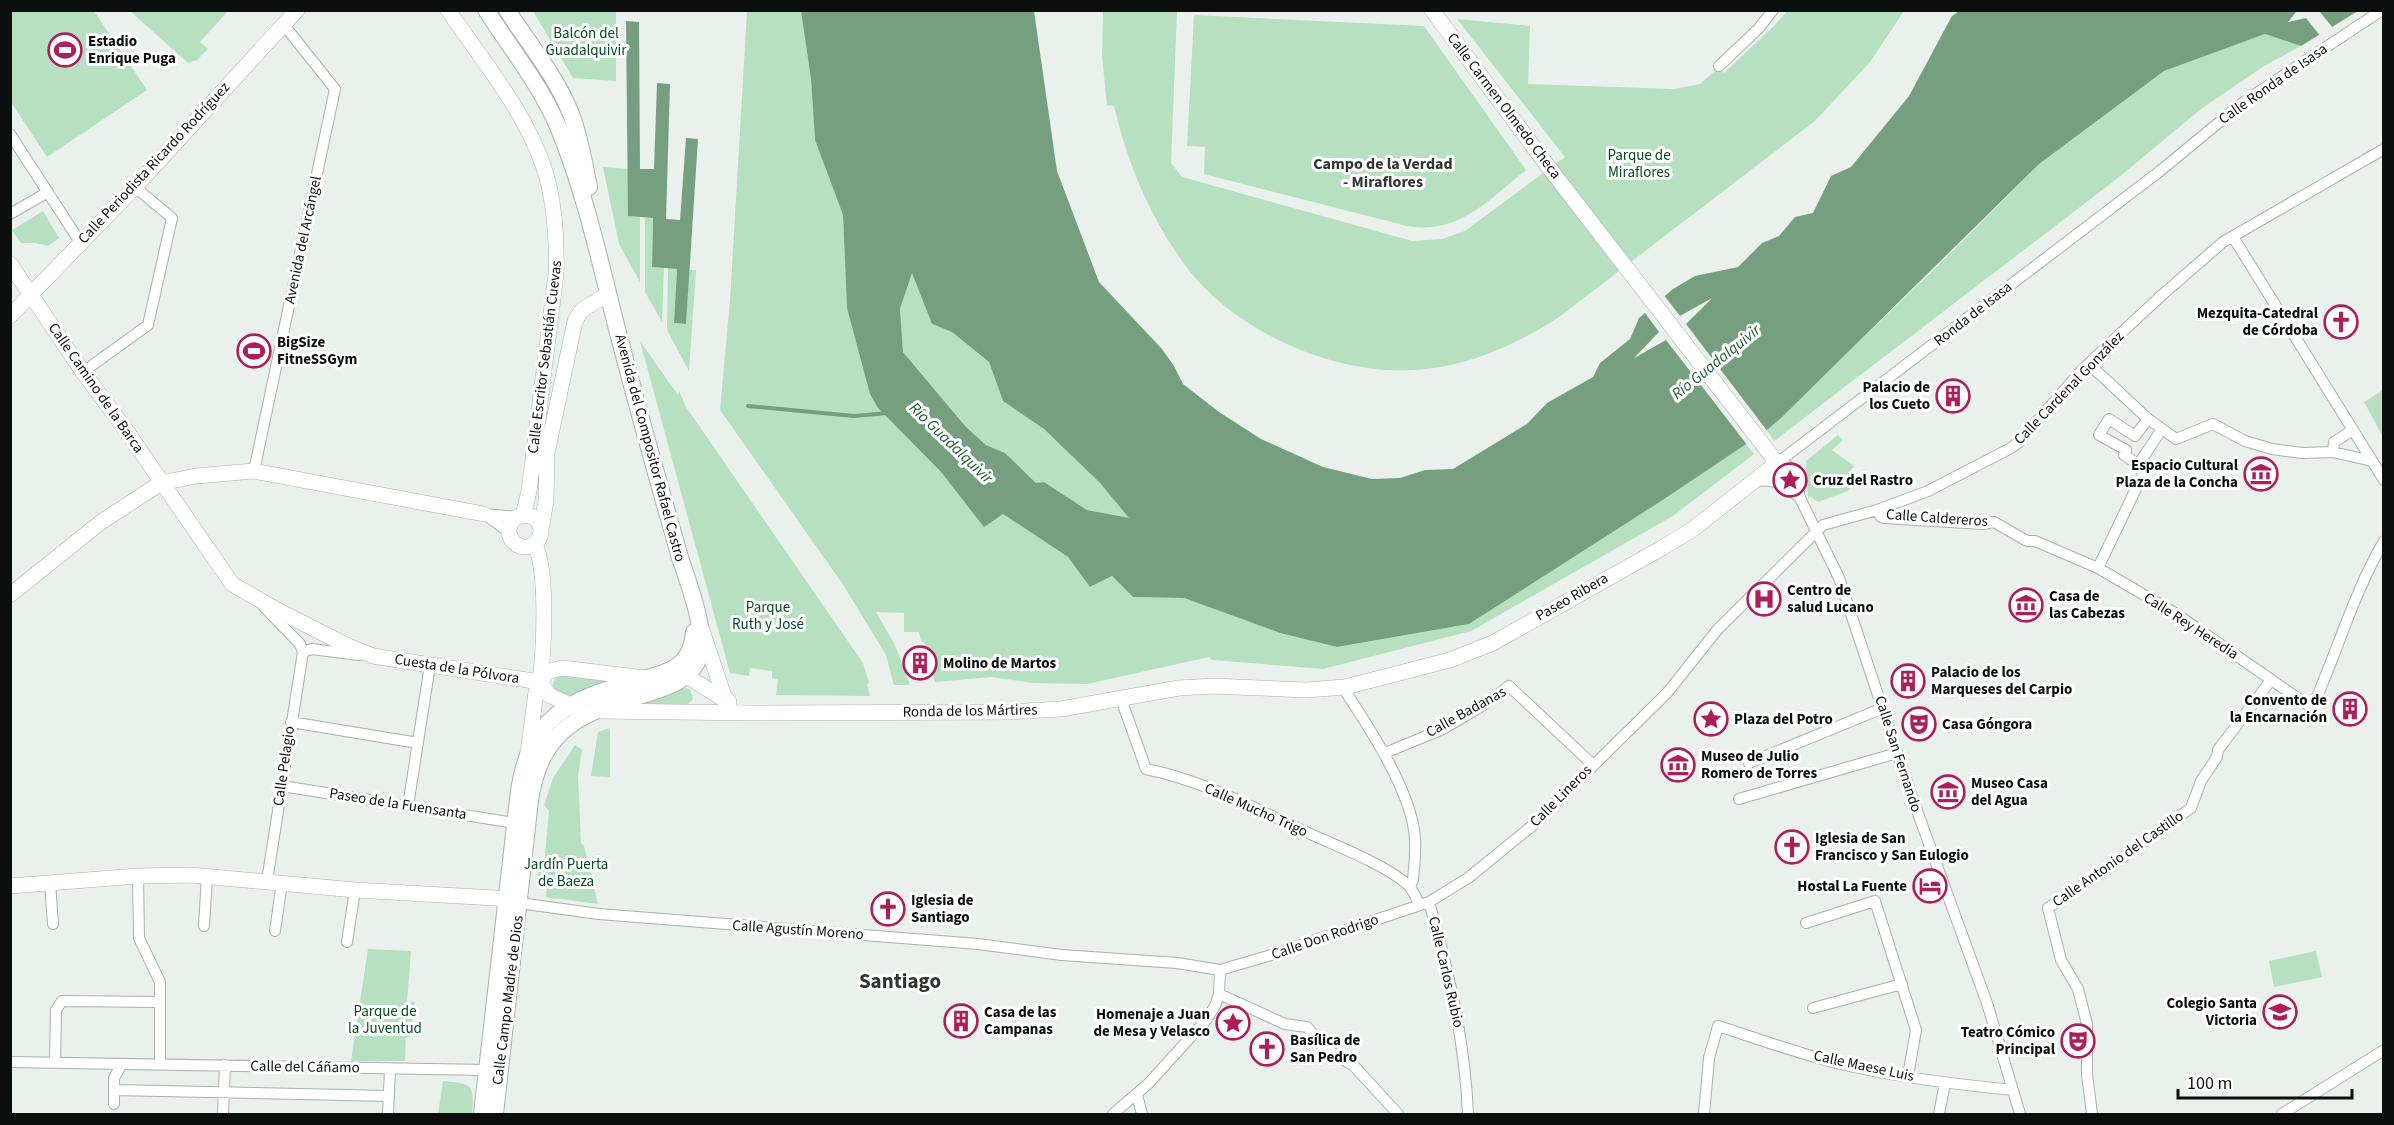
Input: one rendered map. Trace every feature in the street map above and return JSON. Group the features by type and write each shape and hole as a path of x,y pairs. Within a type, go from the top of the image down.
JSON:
{"main road":[{"name":"Avenida del Compositor Rafael Castro","path":"486,10 538,88 558,126 573,167 641,422 695,610"},
{"name":"Avenida del Compositor Rafael Castro","path":"507,10 515,18 542,61 572,117 585,165 607,290"},
{"name":"Calle Campo Madre de Dios","path":"684,675 682,662 692,645 695,610"},
{"name":"Calle Campo Madre de Dios","path":"495,1114 513,901 515,823 521,778 528,752 546,725 568,706 597,692 645,678 684,675"},
{"name":"Calle Campo Madre de Dios","path":"482,1114 513,901 537,770 549,747 577,719 592,711 667,687 684,675"}],"street":[{"name":"Calle Periodista Ricardo Rodríguez","path":"10,316 135,187 297,10"},
{"name":"Calle Escritor Sebastián Cuevas","path":"448,10 527,130 544,169 557,240 556,274 529,491 521,517"},
{"name":"Calle Carmen Olmedo Checa","path":"1432,10 1547,165 1773,458"},
{"path":"1719,66 1759,28 1773,10"},
{"name":"Calle Ronda de Isasa","path":"2168,164 2259,91 2382,10"},
{"name":"Avenida del Arcángel","path":"254,471 335,89 284,25"},
{"path":"10,134 80,242"},
{"name":"Calle Cardenal González","path":"1817,531 1823,525 1877,510 1928,491 2019,442 2089,364 2162,295 2223,242 2384,149"},
{"name":"Ronda de Isasa","path":"1773,458 2168,164"},
{"path":"83,372 148,325 172,218 135,187"},
{"path":"10,214 48,192"},
{"path":"2233,237 2384,480"},
{"name":"Calle Camino de la Barca","path":"10,264 161,483"},
{"name":"Calle Escritor Sebastián Cuevas","path":"540,682 543,648 538,537 546,501 547,453 575,321 582,310 607,290"},
{"path":"2089,364 2147,418 2176,439 2213,424 2245,441 2272,449 2302,453 2333,452 2372,461"},
{"path":"2141,470 2124,455 2126,450 2097,437 2109,419 2136,436 2147,418"},
{"path":"2098,568 2141,470 2162,429"},
{"path":"2333,452 2334,442 2353,430"},
{"name":"Paseo Ribera","path":"1345,687 1450,660 1493,643 1693,529 1752,483 1773,458"},
{"name":"Calle San Fernando","path":"1773,458 1794,471 1800,498 1841,585 1897,753 1987,1003 2020,1114"},
{"path":"10,595 100,522 161,483 196,476 254,471 484,514 533,518 538,537 520,546 497,521 484,514"},
{"path":"1752,483 1775,482 1788,487 1800,498"},
{"name":"Cuesta de la Pólvora","path":"161,483 232,584 348,646 373,656"},
{"name":"Calle Caldereros","path":"1877,510 1884,518 1983,524 1994,522 2027,541 2031,541"},
{"path":"509,532 512,522 521,517"},
{"name":"Calle Lineros","path":"1424,903 1486,865 1532,826 1592,764 1667,693 1718,629 1817,531"},
{"name":"Calle Rey Heredia","path":"2031,541 2098,568 2185,620 2312,708 2337,652 2367,570 2384,541"},
{"name":"Cuesta de la Pólvora","path":"255,597 300,644 303,652 312,649 373,656 540,682"},
{"path":"695,610 724,696 729,702"},
{"name":"Calle Pelagio","path":"275,931 274,882 282,786 303,652"},
{"path":"408,806 430,665"},
{"path":"568,706 549,695 540,682 547,672 556,668 645,678"},
{"path":"684,675 729,702 755,713"},
{"path":"684,675 699,689 700,702 689,711"},
{"name":"Calle Antonio del Castillo","path":"2092,1114 2087,1075 2087,1024 2078,989 2061,960 2048,909 2193,805 2201,781 2217,757 2218,750 2271,680"},
{"name":"Calle Campo Madre de Dios","path":"528,752 535,694 540,682"},
{"name":"Ronda de los Mártires","path":"568,706 592,711 1008,712 1061,709 1179,688 1213,686 1306,690 1345,687"},
{"name":"Calle Badanas","path":"1385,753 1443,729 1485,704 1509,686 1592,764"},
{"path":"1345,687 1347,694 1385,753 1405,803 1415,838 1413,880 1410,886 1424,903"},
{"name":"Calle Mucho Trigo","path":"1121,699 1146,770 1172,775 1250,806 1345,850 1410,886"},
{"path":"1749,763 1883,708"},
{"path":"291,722 418,743"},
{"path":"1739,799 1897,753"},
{"name":"Paseo de la Fuensanta","path":"282,786 515,823"},
{"path":"10,886 138,876 207,876 361,891 513,901"},
{"path":"138,876 139,938 160,982 160,1065"},
{"path":"204,926 207,876"},
{"path":"50,883 52,924"},
{"path":"347,942 361,891"},
{"name":"Calle Agustín Moreno","path":"513,901 639,918 978,944 1062,955 1177,963 1220,970"},
{"path":"1806,922 1875,901 1916,1030 1908,1076"},
{"name":"Calle Don Rodrigo","path":"1220,970 1424,903"},
{"name":"Calle Carlos Rubio","path":"1424,903 1457,1010 1467,1079 1468,1114"},
{"path":"1113,1114 1149,1083 1206,1020 1220,994 1220,970"},
{"path":"1813,1008 1902,984"},
{"path":"1220,994 1285,1024 1307,1027 1324,1048 1354,1066 1398,1114"},
{"path":"55,1062 56,1010 62,1001 160,1002"},
{"name":"Calle Maese Luis","path":"1704,1114 1709,1058 1719,1026 1815,1057 1859,1068 1945,1083 2013,1090"},
{"path":"2282,1114 2384,1050"},
{"name":"Calle del Cáñamo","path":"10,1062 487,1070"},
{"path":"114,1104 114,1078 122,1064"},
{"path":"223,1114 225,1065"},
{"path":"388,1114 390,1069"},
{"path":"1939,1114 1945,1083"},
{"name":"Calle del Cáñamo","path":"114,1090 389,1096"},
{"path":"1137,1095 1142,1114"}],"green space":[{"path":"801,10 811,79 815,140 843,215 847,308 878,408 941,472 984,526 1002,513 1068,557 1090,587 1112,576 1133,597 1184,598 1280,633 1337,647 1469,624 1746,444 1754,454 1673,516 1471,631 1323,669 1212,660 1209,657 1087,684 1033,683 991,677 935,682 919,632 904,632 904,613 876,612 894,643 910,685 894,685 886,655 844,586 720,410 730,300 747,11"},
{"name":"Estadio Enrique Puga","path":"10,11 94,11 147,90 47,157 11,102"},
{"path":"130,11 228,11 200,42 208,49 197,60 188,63"},
{"name":"Balcón del Guadalquivir","path":"533,11 616,11 616,81 573,78"},
{"name":"Parque de Miraflores","path":"1103,11 1177,11 1171,163 1182,177 1412,241 1442,239 1465,231 1565,157 1457,19 1530,26 1528,84 1674,89 1700,84 1718,68 1724,73 1787,11 1904,11 1870,62 1815,121 1559,317 1512,344 1479,357 1426,369 1394,370 1361,367 1295,348 1235,314 1209,293 1188,269 1163,231 1142,191 1126,149 1114,106 1107,105 1102,56"},
{"path":"1194,15 1424,26 1526,170 1472,213 1442,225 1425,227 1407,226 1204,174 1205,147 1187,146"},
{"path":"2265,34 2301,46 2264,66 2201,109 2118,178 1774,441 1767,430 1949,255 2039,164 2164,71"},
{"path":"603,167 628,169 628,216 640,217 640,282 619,244"},
{"path":"43,211 59,238 48,246 21,243 12,230"},
{"path":"645,218 653,218 652,267 664,268 662,322 645,292"},
{"path":"668,268 677,269 674,323 686,324 689,270 696,270 689,371 667,330"},
{"path":"912,272 932,324 952,332 989,362 1003,401 1044,429 1100,483 1130,519 1087,510 1044,482 1036,483 1005,453 986,445 966,427 903,352 900,309"},
{"name":"Parque Ruth y José","path":"640,341 678,395 679,391 686,407 863,663 870,696 776,695 778,679 772,678 772,671 750,668 749,676 730,673"},
{"path":"2383,390 2383,437 2364,402"},
{"path":"1838,435 1843,440 1832,450 1854,466 1850,471 1858,478 1848,491 1818,502 1810,496 1808,499 1806,461"},
{"path":"562,675 609,680 567,696 556,692 553,685 555,678"},
{"path":"685,688 690,689 693,699 686,706 632,705"},
{"path":"610,728 610,777 591,776 598,732"},
{"name":"Jardín Puerta de Baeza","path":"575,745 582,750 578,776 581,843 584,846 598,904 546,897 547,888 537,887 538,873 544,866 549,811 544,805 553,778"},
{"name":"Parque de la Juventud","path":"368,949 411,951 407,1002 415,1002 410,1037 406,1037 405,1061 351,1061"},
{"path":"2316,951 2322,977 2274,987 2269,961"},
{"path":"443,1081 460,1083 469,1087 473,1097 472,1114 438,1114"}],"water":[{"name":"Río Guadalquivir","path":"801,11 1034,11 1057,171 1099,282 1162,349 1183,384 1219,412 1261,439 1323,467 1372,479 1400,478 1425,470 1453,469 1527,424 1547,403 1593,377 1600,363 1630,339 1639,318 1673,289 1695,276 1738,267 1762,243 1779,236 1795,217 1813,213 1831,176 1851,167 1909,96 1952,16 1959,11 2297,11 2289,22 2319,11 2358,11 2301,46 2265,34 2164,71 2039,164 1767,430 1469,624 1337,647 1280,633 1184,598 1133,597 1112,576 1090,587 1068,557 1003,514 984,527 941,472 878,408 870,394 847,308 843,215 815,140 811,79","holes":["912,273 932,324 952,332 989,362 1003,401 1044,429 1100,483 1129,518 1087,510 1044,482 1036,483 1005,453 986,445 966,427 903,352 900,309","1711,299 1677,332 1636,357 1669,324"]},
{"path":"626,21 639,22 640,169 654,169 657,83 670,84 666,219 680,220 686,138 698,139 686,324 674,323 677,269 652,267 653,218 628,216"}],"pier":[{"path":"2313,10 2319,11 2333,28 2321,37 2306,18 2288,22 2297,11 2300,11 2295,18"},
{"path":"1663,294 1680,316 1712,298 1686,324 1768,432 1748,446 1666,340 1634,358 1659,332 1643,310"}],"waterway":[{"path":"748,406 854,416 888,413"}],"place":[{"name":"Estadio Enrique Puga","path":"65,50"},
{"name":"Mezquita-Catedral de Córdoba","path":"2341,322"},
{"name":"BigSize FitneSSGym","path":"254,351"},
{"name":"Palacio de los Cueto","path":"1953,396"},
{"name":"Espacio Cultural Plaza de la Concha","path":"2261,474"},
{"name":"Cruz del Rastro","path":"1790,480"},
{"name":"Centro de salud Lucano","path":"1764,599"},
{"name":"Casa de las Cabezas","path":"2026,605"},
{"name":"Molino de Martos","path":"920,663"},
{"name":"Palacio de los Marqueses del Carpio","path":"1908,681"},
{"name":"Convento de la Encarnación","path":"2350,709"},
{"name":"Plaza del Potro","path":"1711,719"},
{"name":"Casa Góngora","path":"1919,724"},
{"name":"Museo de Julio Romero de Torres","path":"1678,765"},
{"name":"Museo Casa del Agua","path":"1948,792"},
{"name":"Iglesia de San Francisco y San Eulogio","path":"1792,847"},
{"name":"Hostal La Fuente","path":"1930,886"},
{"name":"Iglesia de Santiago","path":"888,909"},
{"name":"Colegio Santa Victoria","path":"2280,1012"},
{"name":"Casa de las Campanas","path":"961,1021"},
{"name":"Homenaje a Juan de Mesa y Velasco","path":"1233,1023"},
{"name":"Teatro Cómico Principal","path":"2078,1041"},
{"name":"Basílica de San Pedro","path":"1267,1049"}],"district":[{"name":"Campo de la Verdad - Miraflores","path":"1383,173"},
{"name":"Santiago","path":"900,981"}]}
